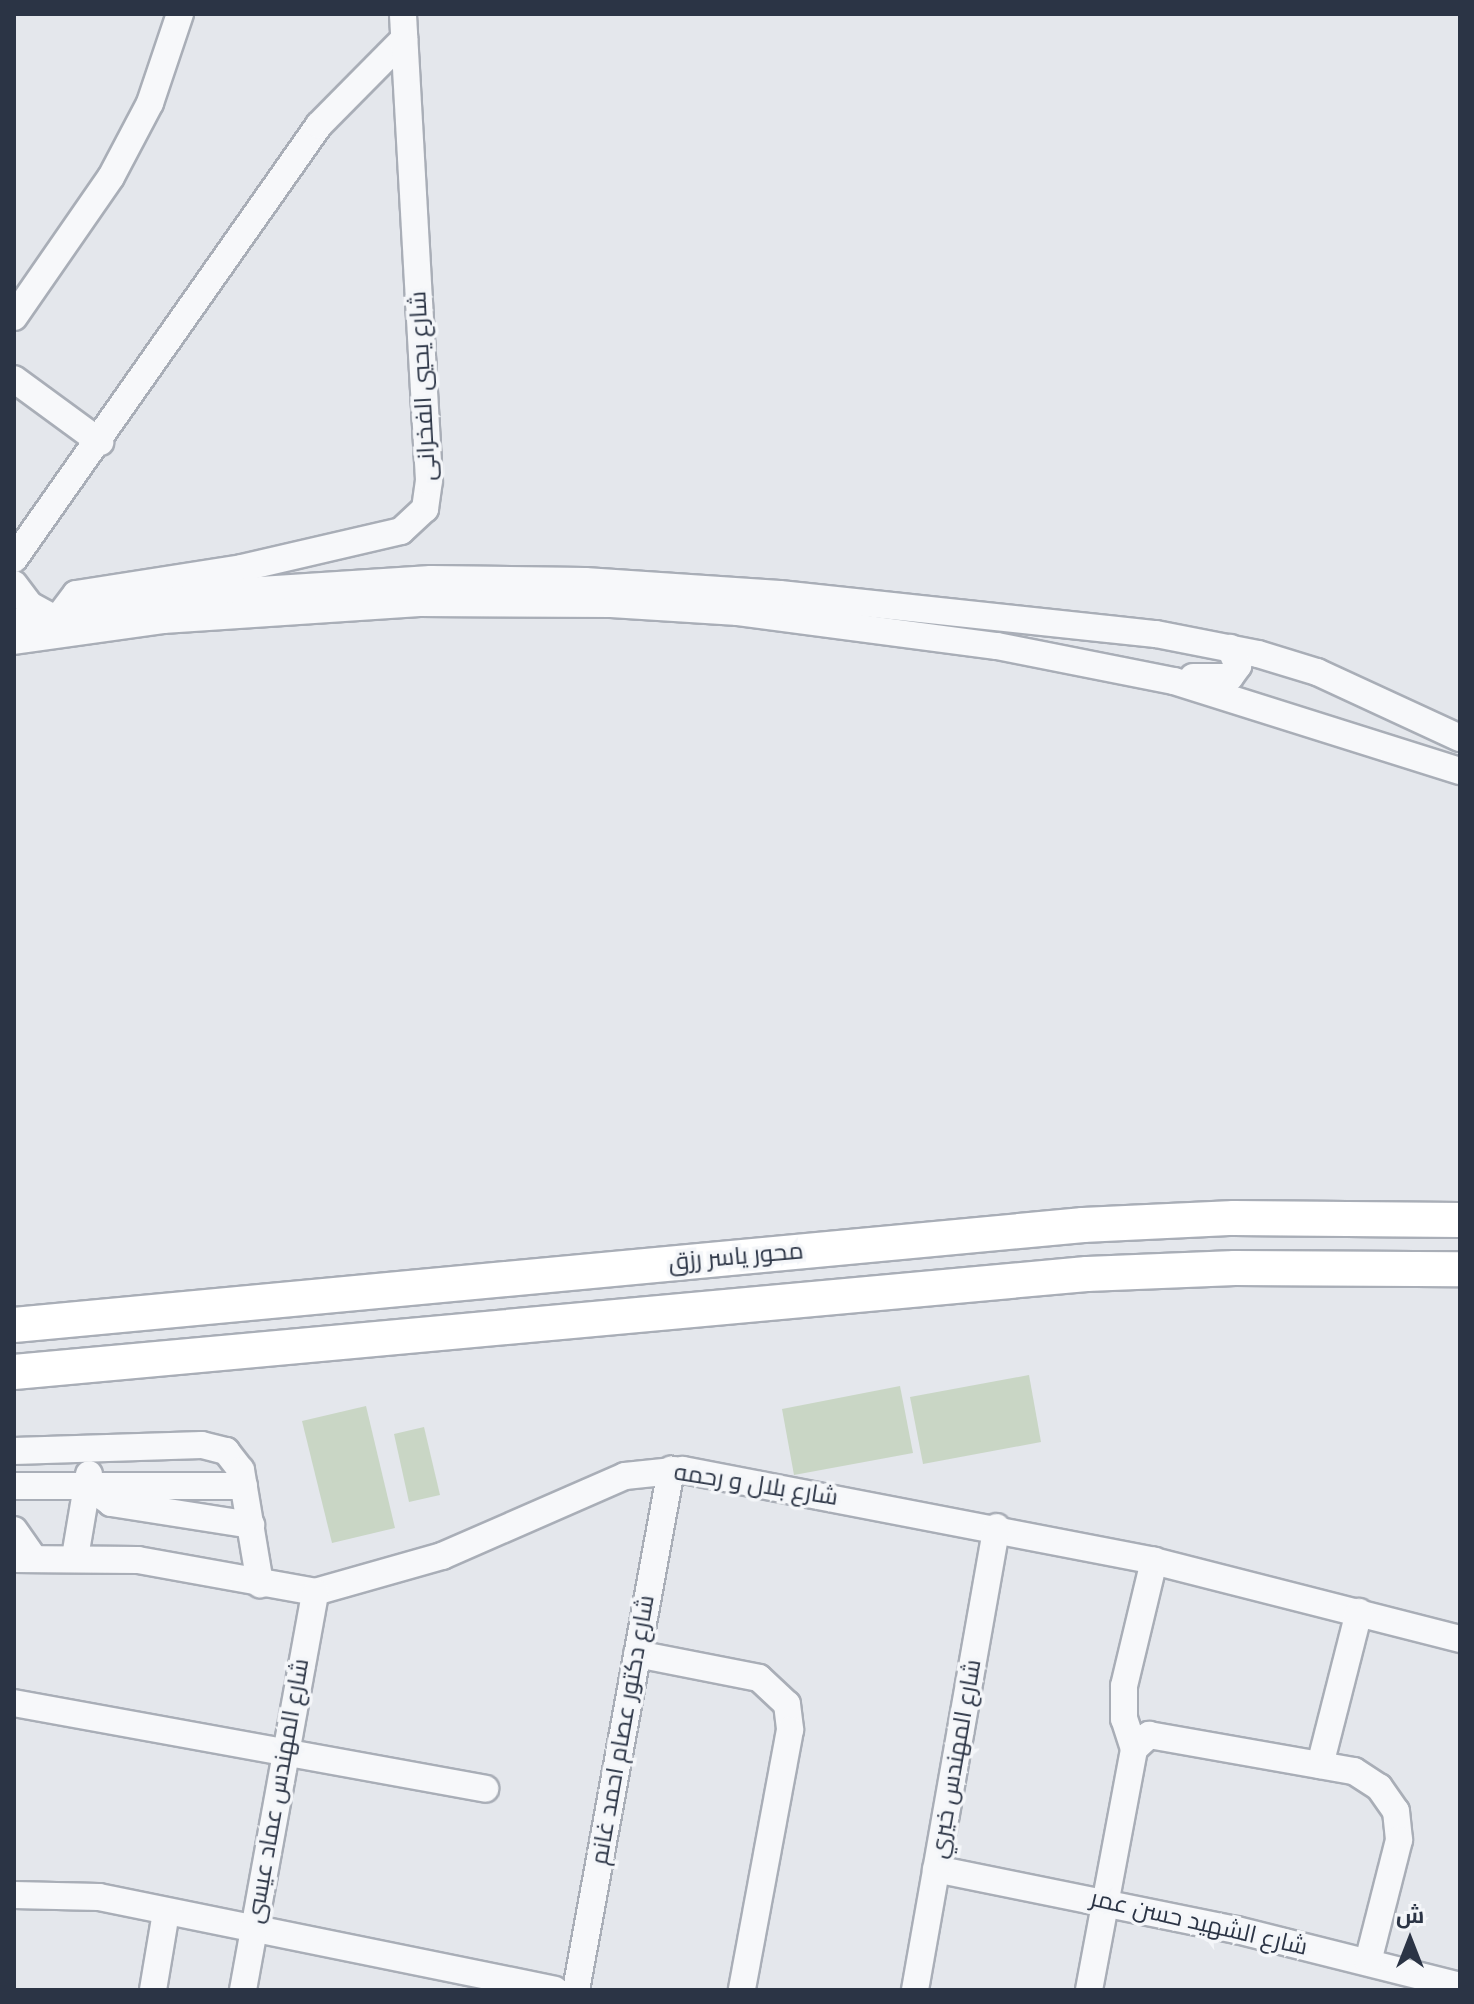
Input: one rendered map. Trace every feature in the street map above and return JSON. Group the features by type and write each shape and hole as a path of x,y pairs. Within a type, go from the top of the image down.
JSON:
{"main road":[{"name":"محور ياسر رزق","path":"14,1325 1083,1225 1234,1218 1460,1220"},
{"name":"محور ياسر رزق","path":"14,1372 1087,1274 1235,1268 1460,1269"}],"street":[{"path":"14,317 111,177 150,103 180,14"},
{"path":"14,559 100,442 319,125 404,26"},
{"name":"شارع يحيي الفخرانى","path":"55,615 70,597 83,592 243,580 401,531 425,509 429,480 404,26"},
{"path":"14,379 100,442"},
{"path":"243,580 431,579 669,585 1132,631 1230,648 1317,672 1460,738"},
{"path":"14,584 30,605 55,615"},
{"path":"14,641 293,609 451,602 611,604 862,626 1174,681 1460,771"},
{"path":"14,622 55,615"},
{"path":"1174,681 1230,677 1238,666 1230,648"},
{"path":"14,1451 215,1446 235,1459 244,1486 260,1584"},
{"path":"75,1557 88,1486 90,1449"},
{"name":"شارع بلال و رحمه","path":"24,1558 138,1560 315,1592 442,1556 625,1476 671,1470 997,1527 1154,1561 1460,1639"},
{"name":"شارع دكتور عصام احمد غانم","path":"576,1990 671,1470"},
{"path":"14,1486 244,1486"},
{"path":"88,1486 111,1503 251,1525"},
{"name":"شارع المهندس خيري","path":"915,1990 997,1527"},
{"path":"14,1530 24,1558"},
{"path":"1134,1749 1124,1719 1124,1686 1154,1561"},
{"name":"شارع المهندس عماد عيسى","path":"243,1990 315,1592"},
{"path":"1320,1765 1359,1612"},
{"path":"637,1654 759,1678 787,1704 790,1730 742,1990"},
{"path":"14,1703 485,1789"},
{"path":"1089,1990 1134,1749 1143,1738 1157,1734 1354,1771 1379,1787 1399,1825 1368,1962"},
{"name":"شارع الشهيد حسن عمر","path":"936,1869 1105,1902 1460,1986"},
{"path":"14,1895 87,1896 555,1990"},
{"path":"153,1990 166,1912"}],"green space":[{"path":"1029,1375 1041,1442 923,1464 910,1397"},
{"path":"900,1386 913,1453 794,1475 782,1409"},
{"path":"366,1406 395,1528 332,1543 302,1421"},
{"path":"424,1427 440,1495 409,1502 394,1434"}]}
